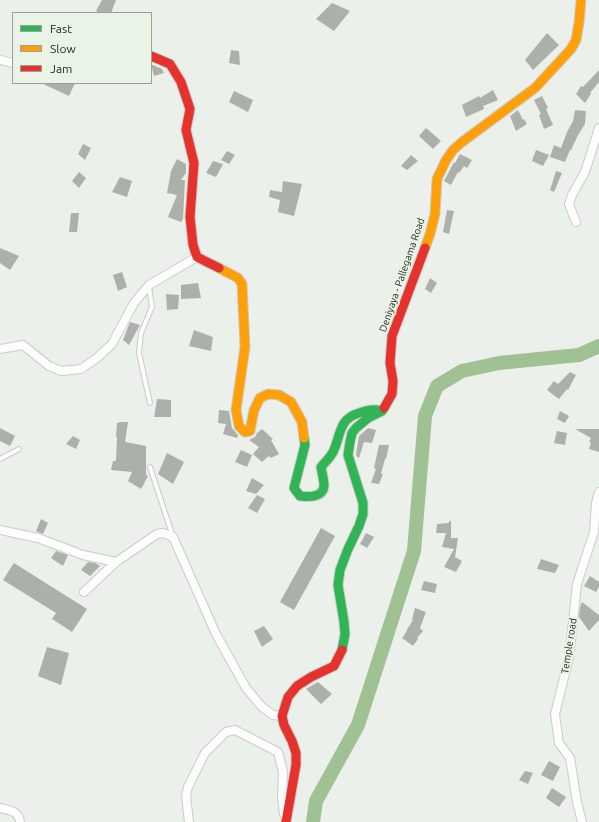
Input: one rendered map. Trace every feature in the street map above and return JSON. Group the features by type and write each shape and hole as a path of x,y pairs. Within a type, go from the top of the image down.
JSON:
{"main road":[{"name":"Deniyaya - Pallegama Road","path":"382,411 392,394 393,381 390,363 392,336 430,234 435,214 437,179 446,160 453,150 462,142 535,88 571,49 576,40 582,0"},
{"path":"152,56 170,64 181,82 190,109 186,130 194,163 190,217 196,257 238,278 242,284 245,347 236,410 239,426 245,432 250,431 254,410 260,398 268,394 279,395 291,402 302,422 305,444 294,488 300,496 312,497 321,493 324,487 321,467 334,451 339,431 346,420 358,413 373,409 382,411"},
{"path":"285,822 296,765 296,752 284,725 282,716 288,697 297,686 334,666 343,648 345,634 338,585 340,570 359,526 363,514 364,503 348,455 350,442 352,433 356,428 368,418 382,411"}],"street":[{"path":"0,60 12,63"},
{"path":"576,222 569,204 572,195 585,172 599,128"},
{"path":"0,349 23,345 55,369 61,371 81,369 97,358 112,344 134,303 149,285 196,257"},
{"name":"Temple road","path":"582,822 577,802 570,758 559,743 555,714 569,658 577,584 594,532 596,503 599,492"},
{"path":"0,530 38,538 83,555 116,562"},
{"path":"84,592 116,562 157,534 163,533 173,537 216,634 246,688 262,707 273,714 282,716"},
{"path":"189,822 186,796 188,786 205,753 226,732 235,730 278,752 283,772 282,799 285,822"},
{"path":"0,808 13,810 20,818 20,822"}],"lane":[{"path":"149,285 152,307 141,333 139,353 150,402"},
{"path":"0,459 19,449"},
{"path":"150,467 173,537"}],"building":[{"path":"102,0 116,0 111,12 96,11"},
{"path":"332,3 350,11 334,31 316,19"},
{"path":"547,33 559,45 533,70 525,60"},
{"path":"231,50 239,51 240,65 229,63"},
{"path":"152,64 162,69 164,73 154,76"},
{"path":"599,70 599,82 590,93 591,94 585,103 576,94 581,86 583,87"},
{"path":"43,84 75,84 69,96"},
{"path":"493,90 498,100 483,106 484,109 466,117 462,105 479,96 480,98"},
{"path":"234,91 253,100 248,112 229,102"},
{"path":"542,96 548,108 546,109 553,125 544,129 539,115 541,114 534,100"},
{"path":"518,110 523,120 524,119 527,124 516,131 510,116"},
{"path":"575,110 586,111 585,124 565,162 550,157 554,145 561,148 573,121"},
{"path":"426,128 441,141 433,149 419,136"},
{"path":"83,144 91,148 85,160 78,154"},
{"path":"536,150 549,155 543,166 532,161"},
{"path":"227,151 235,155 229,164 221,160"},
{"path":"460,154 472,160 467,168 464,166 459,173 458,172 451,185 444,181"},
{"path":"411,155 418,161 407,170 401,166"},
{"path":"177,159 186,164 186,173 181,180 185,180 183,219 181,222 168,217 177,195 167,193 171,171"},
{"path":"213,161 223,164 216,177 206,173"},
{"path":"556,171 562,173 554,192 550,190"},
{"path":"79,172 86,178 79,188 72,181"},
{"path":"120,177 132,181 127,197 112,192"},
{"path":"283,181 302,184 294,216 278,212 280,200 269,197 270,190 282,192"},
{"path":"447,210 454,211 449,234 443,232"},
{"path":"71,213 79,213 77,232 69,232"},
{"path":"0,248 19,256 10,270 0,263"},
{"path":"122,272 127,287 118,291 113,275"},
{"path":"430,278 437,283 431,293 425,289"},
{"path":"198,283 201,298 181,299 181,285"},
{"path":"166,294 179,295 178,309 167,310"},
{"path":"130,322 140,325 129,345 123,340"},
{"path":"194,330 213,337 211,351 189,346"},
{"path":"570,372 576,375 568,390 567,389 559,399 547,390 554,381 558,384"},
{"path":"157,399 171,400 171,417 154,417"},
{"path":"219,410 229,411 232,428 238,435 237,438 223,434 226,424 218,423"},
{"path":"560,411 569,416 565,423 557,419"},
{"path":"128,422 125,442 146,446 146,475 148,476 141,489 128,481 132,472 111,470 113,461 116,461 117,423"},
{"path":"0,428 15,436 10,446 0,441"},
{"path":"368,428 376,430 372,443 364,442 359,458 356,454 359,436"},
{"path":"262,429 273,439 271,440 279,454 271,458 269,456 262,462 253,454 259,447 249,440 255,437"},
{"path":"575,429 599,429 599,452 589,449 591,443 589,442 591,438"},
{"path":"557,431 567,433 565,445 554,443"},
{"path":"73,436 80,440 76,449 66,444"},
{"path":"379,445 389,445 381,474 383,474 379,484 371,483 376,469 374,468"},
{"path":"241,450 252,455 247,467 235,462"},
{"path":"167,453 184,462 173,484 158,474"},
{"path":"252,478 264,485 256,494 246,491"},
{"path":"257,495 265,499 257,513 248,508"},
{"path":"41,519 48,523 43,534 36,531"},
{"path":"449,521 451,521 451,538 458,538 455,557 462,561 456,572 444,567 454,549 442,547 446,533 436,533 437,524 449,523"},
{"path":"321,528 335,536 294,610 280,602"},
{"path":"366,533 374,537 367,548 360,544"},
{"path":"56,551 68,555 63,566 51,558"},
{"path":"541,559 559,565 555,573 537,569"},
{"path":"88,562 95,563 100,566 90,576 81,570"},
{"path":"14,563 87,609 72,632 52,619 56,613 3,580"},
{"path":"590,576 599,582 599,587 596,592 584,586"},
{"path":"424,581 437,584 435,593 421,590"},
{"path":"582,602 599,615 599,620 589,631 579,617"},
{"path":"415,608 426,612 420,628 423,631 413,646 402,638 413,620"},
{"path":"264,626 273,639 262,647 254,631"},
{"path":"47,647 69,653 61,685 38,676"},
{"path":"318,682 332,694 321,704 306,689"},
{"path":"549,761 560,767 553,781 541,775"},
{"path":"525,771 533,773 528,784 519,780"},
{"path":"552,788 566,797 559,807 546,798"}],"waterway":[{"path":"313,822 316,801 358,725 414,551 425,416 437,386 462,371 499,363 579,355 599,346"}],"traffic: fast":[{"path":"342,650 345,634 338,585 340,570 363,514 363,503 348,455 350,442 352,433 356,428 368,418 382,411 384,408"},
{"path":"304,438 305,445 294,488 300,496 307,497 318,495 323,490 324,484 321,467 333,452 341,429 347,419 368,410 377,410"}],"traffic: slow":[{"path":"425,248 435,214 437,179 446,160 453,150 462,142 535,88 571,49 576,40 581,0"},
{"path":"219,268 238,278 242,284 245,347 236,410 239,426 245,432 250,431 254,410 260,398 268,394 279,395 291,402 302,422 304,438"}],"traffic: jam":[{"path":"152,56 170,64 181,82 190,109 186,130 194,163 190,217 193,245 197,257 219,268"},
{"path":"384,408 392,394 393,381 390,363 392,336 425,248"},
{"path":"286,822 296,765 296,753 284,725 282,716 288,697 297,686 311,677 334,666 342,650"}]}
